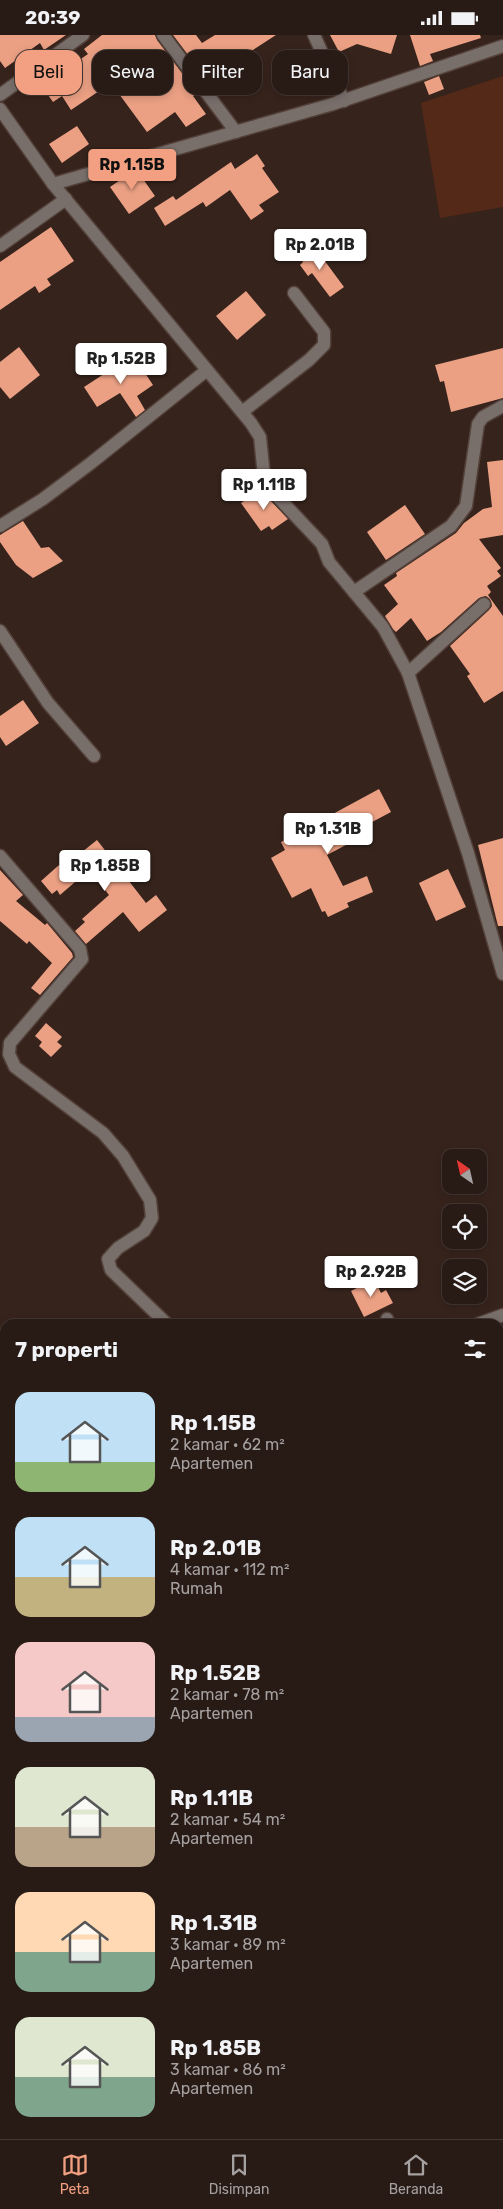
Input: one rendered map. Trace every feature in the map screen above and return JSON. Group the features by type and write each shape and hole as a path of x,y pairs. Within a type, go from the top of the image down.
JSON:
{"street":[{"path":"0,95 83,35"},
{"path":"163,35 236,132"},
{"path":"314,35 344,101"},
{"path":"53,184 344,101 503,46"},
{"path":"0,109 53,184 242,412 260,437 264,476 275,494 322,544 329,562 383,627 408,673 468,853 502,961 503,974"},
{"path":"0,246 66,199"},
{"path":"242,412 309,360 324,345 324,332 294,293"},
{"path":"0,526 50,494 207,370"},
{"path":"354,592 451,526 460,517 466,506 480,420 503,406"},
{"path":"408,673 484,603"},
{"path":"0,631 48,703 94,756"},
{"path":"0,856 80,949 82,959 10,1043 9,1054 15,1067 102,1133 123,1156 150,1200 152,1218 144,1231 118,1248 108,1259 111,1271 162,1319"}],"shaded area":[{"path":"503,76 503,207 440,218 421,103"}],"building":[{"path":"0,35 66,35 44,50 40,43 30,50 15,50 15,61 5,68 0,61"},
{"path":"102,35 155,35 165,50 92,50 93,95 71,110 62,96 53,102 48,95 82,95 82,58 88,54 84,49"},
{"path":"173,35 196,35 202,43 215,35 276,35 253,50 184,50"},
{"path":"330,35 397,35 391,54 357,44 344,50 338,50"},
{"path":"410,35 480,35 481,38 430,54 433,61 420,66"},
{"path":"173,61 183,74 183,95 194,95 193,96 206,114 186,127 175,112 147,132 120,95 173,95"},
{"path":"439,76 444,89 429,95 424,82"},
{"path":"77,126 89,144 62,163 49,144"},
{"path":"257,154 265,166 262,168 279,192 259,205 264,211 251,220 230,190 206,207 203,202 165,226 154,208 173,196 176,200 231,162 235,169"},
{"path":"136,169 155,196 129,214 110,187"},
{"path":"51,227 74,261 47,279 51,285 39,293 35,286 0,310 0,262"},
{"path":"313,245 344,287 330,297 312,273 308,276 300,265 303,262 299,255"},
{"path":"246,291 266,315 237,340 216,316"},
{"path":"19,347 40,375 10,399 0,387 0,362"},
{"path":"503,348 503,398 451,412 444,381 440,382 435,365"},
{"path":"133,355 153,385 137,396 145,410 136,417 120,393 97,407 84,387"},
{"path":"503,460 503,535 479,539 501,568 497,571 501,576 487,586 491,592 488,595 503,616 503,691 484,703 467,676 470,674 450,646 489,610 492,606 490,599 486,596 479,598 441,632 427,641 411,618 396,632 393,629 385,616 398,604 384,585 397,576 396,573 456,533 464,523 483,509 492,507 487,462"},
{"path":"262,489 288,519 272,530 269,526 261,531 241,503"},
{"path":"405,505 425,534 386,560 367,532"},
{"path":"23,521 41,548 49,547 63,561 33,578 16,565 0,542 0,535"},
{"path":"23,700 39,723 6,746 0,737 0,716"},
{"path":"379,789 391,812 359,829 363,836 327,855 343,886 367,876 373,892 347,903 349,907 328,917 325,911 322,912 311,888 292,898 271,858 285,850 281,842"},
{"path":"503,838 503,926 498,926 478,845"},
{"path":"97,840 146,903 156,895 167,910 139,932 123,912 86,944 75,931 85,922 82,919 109,895 89,870 60,895 57,890 52,894 41,881 59,865 62,868"},
{"path":"448,869 466,907 436,921 419,883"},
{"path":"0,870 23,895 16,901 45,925 47,923 72,953 73,957 40,995 31,988 52,963 29,941 27,944 0,921"},
{"path":"46,1023 62,1037 57,1042 62,1046 51,1057 39,1046 42,1042 35,1036"},
{"path":"374,1279 381,1293 386,1290 393,1303 364,1317 351,1291"}]}
